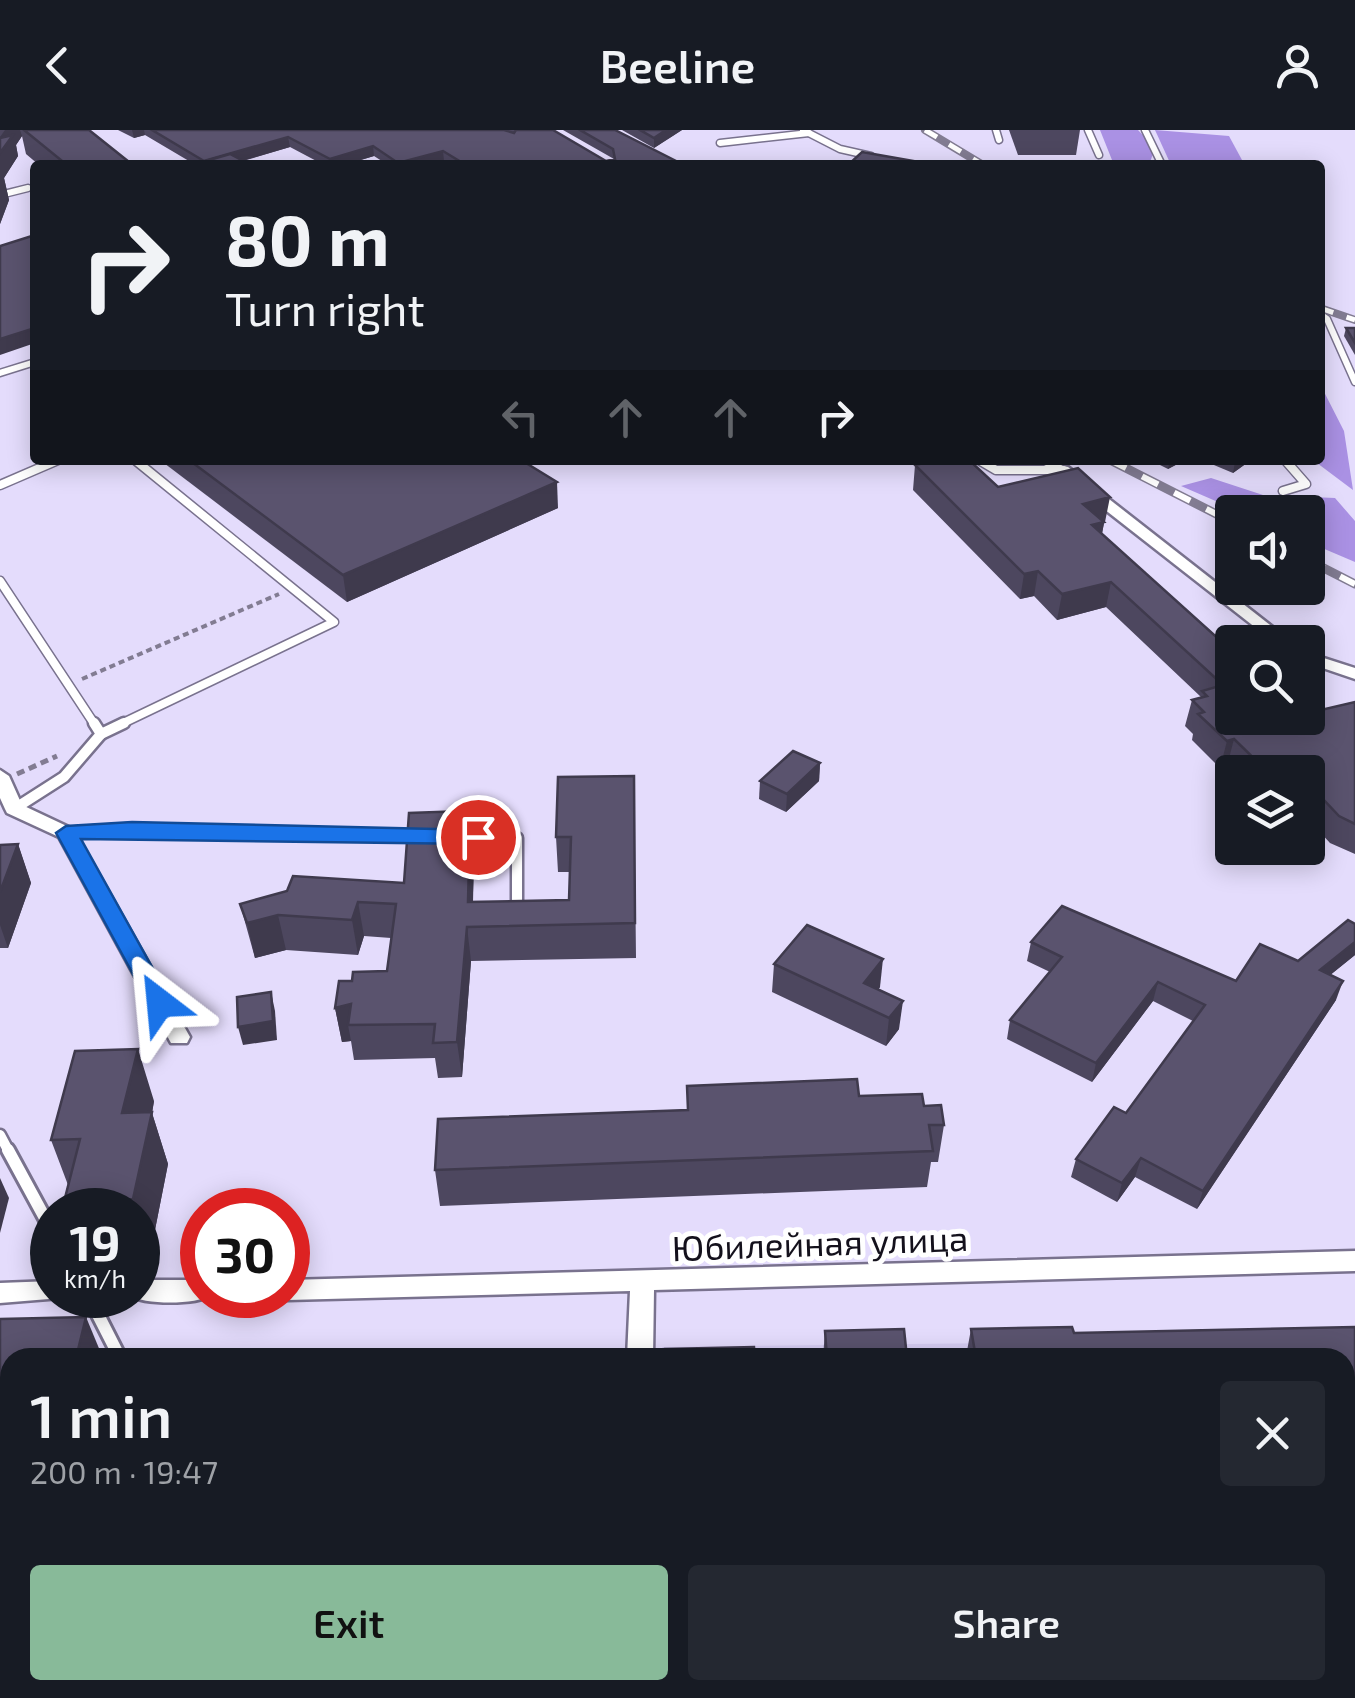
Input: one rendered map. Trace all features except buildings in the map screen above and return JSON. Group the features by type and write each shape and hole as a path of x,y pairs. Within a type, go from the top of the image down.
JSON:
{"street":[{"path":"1062,470 1262,625"},
{"path":"1325,664 1355,674"},
{"path":"1,778 7,809 66,833 179,1037"},
{"name":"Юбилейная улица","path":"310,1290 1355,1261"},
{"path":"640,1348 642,1282"},
{"path":"0,1293 30,1292"}],"lane":[{"path":"996,130 999,140"},
{"path":"1088,130 1099,155"},
{"path":"1145,130 1160,160"},
{"path":"720,143 807,132 840,148 876,157"},
{"path":"0,195 28,188"},
{"path":"1325,318 1355,382"},
{"path":"0,373 30,364"},
{"path":"0,485 46,465"},
{"path":"7,809 64,777 101,734 334,622 141,465"},
{"path":"979,465 996,470 1062,470"},
{"path":"1052,465 1062,470"},
{"path":"1283,490 1306,484 1289,465"},
{"path":"0,582 101,734"},
{"path":"66,833 132,830 517,838 517,910"},
{"path":"0,1135 3,1149 30,1194"},
{"path":"100,1318 115,1348"}],"path":[{"path":"69,685 292,588"},
{"path":"1,778 66,752"}],"shaded area":[{"path":"1100,130 1138,130 1155,148 1151,160 1112,160"},
{"path":"1155,130 1229,136 1242,160 1169,160"},
{"path":"1325,394 1344,431 1353,490 1320,465 1325,465"},
{"path":"1211,478 1263,495 1215,495 1215,501 1181,486"},
{"path":"1325,498 1335,498 1355,521 1355,562 1325,549"},
{"path":"1073,1342 1074,1348 662,1348"},
{"path":"1355,1344 1355,1348 1279,1348"}],"railway":[{"path":"925,130 975,160"},
{"path":"1325,310 1355,320"},
{"path":"1120,465 1215,513"},
{"path":"1325,569 1355,584"}],"route":[{"path":"160,1003 66,833 132,830 478,837"}]}
